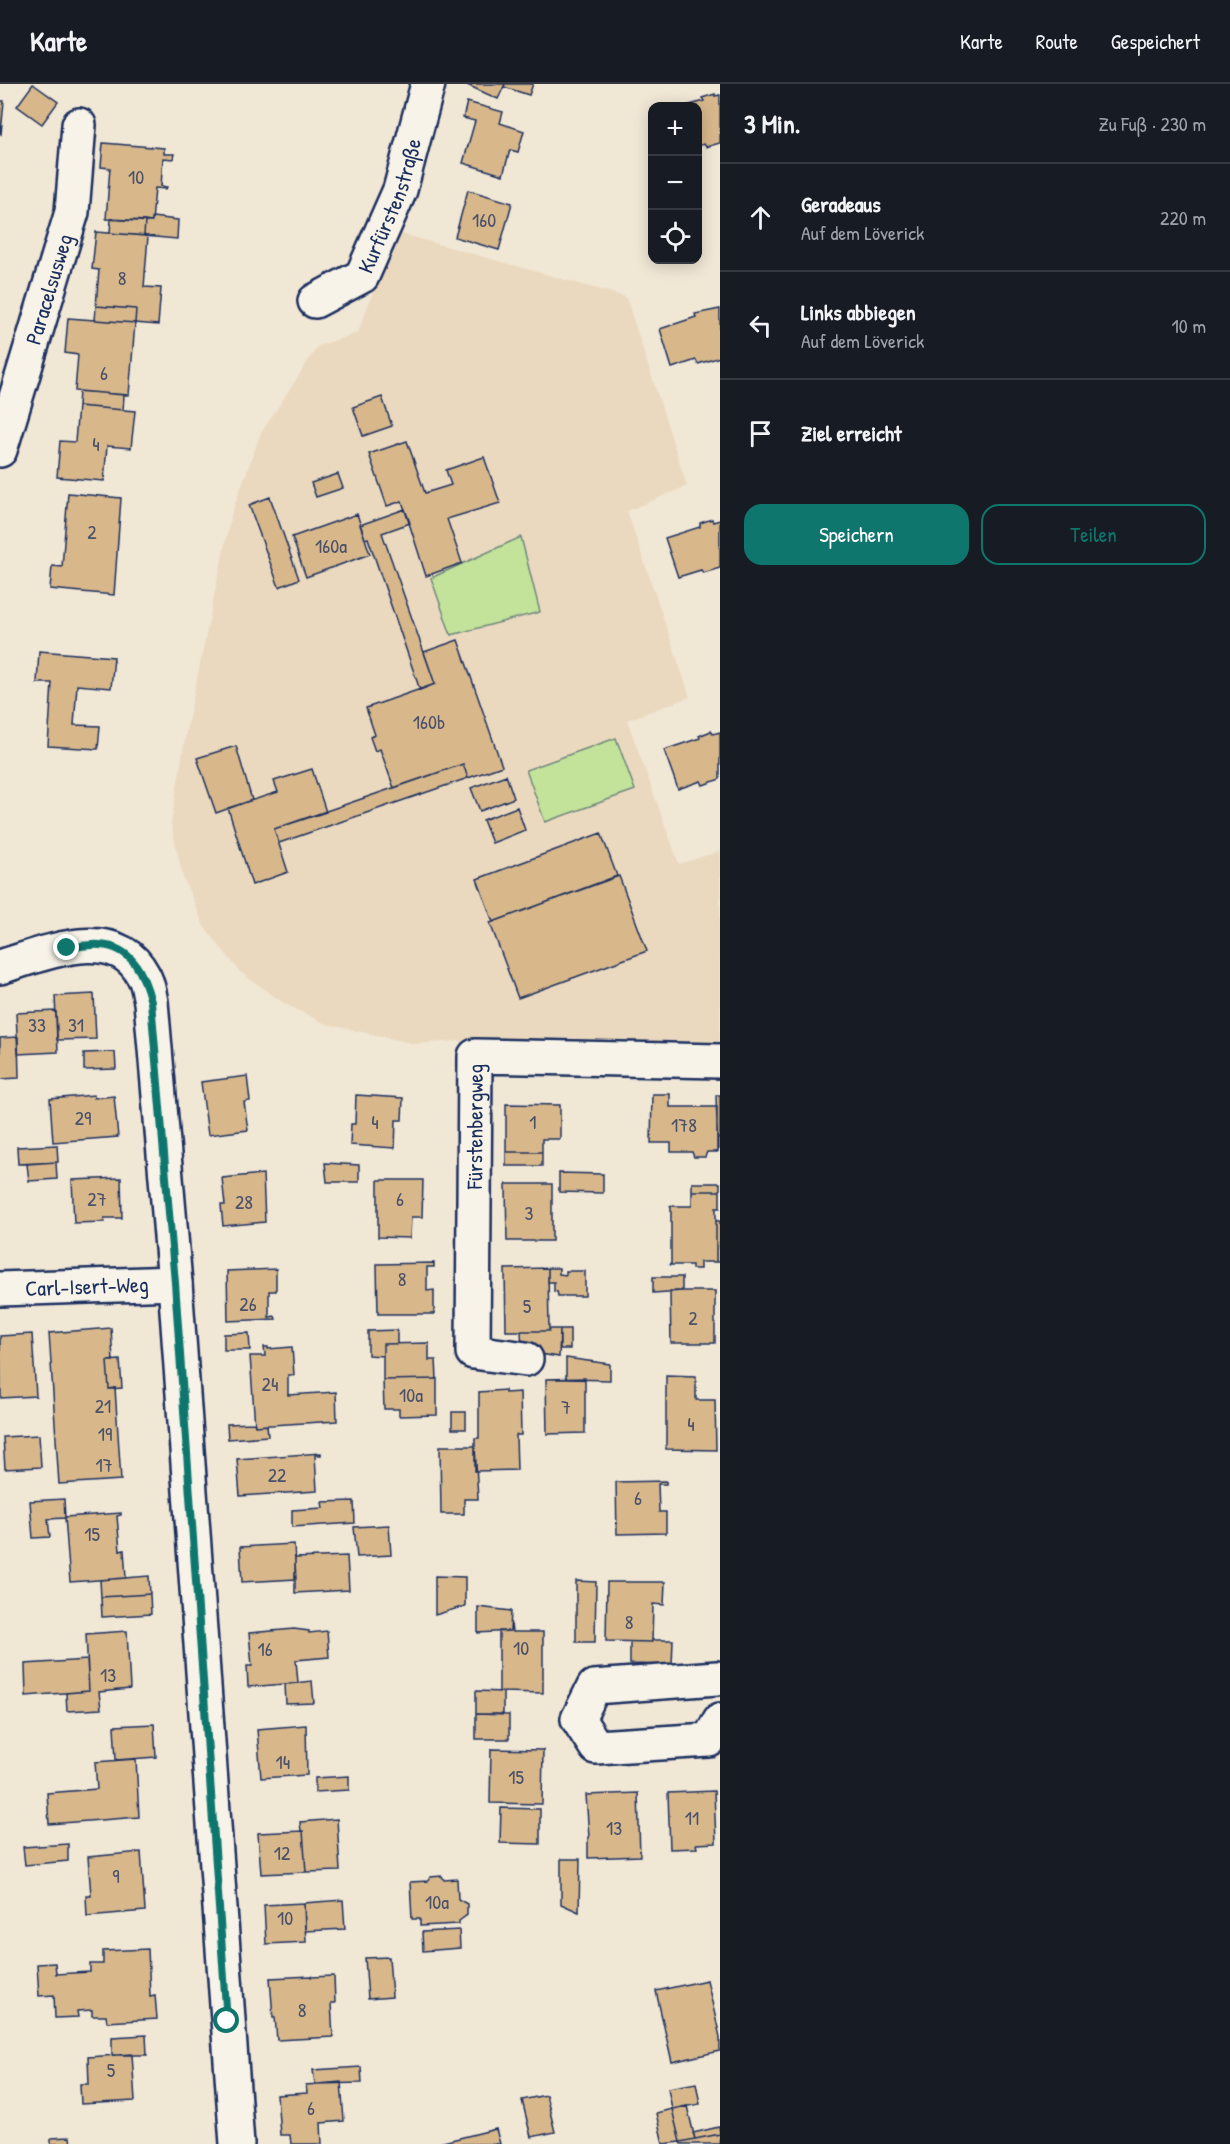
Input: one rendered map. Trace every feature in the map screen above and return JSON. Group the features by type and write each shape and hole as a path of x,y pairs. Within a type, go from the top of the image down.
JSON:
{"street":[{"name":"Kurfürstenstraße","path":"315,301 362,276 400,190 428,84"},
{"name":"Paracelsusweg","path":"0,450 72,212 79,125"},
{"path":"0,967 67,948 100,945 118,949 133,961 144,976 151,1002 175,1283 237,2144"},
{"name":"Fürstenbergweg","path":"526,1359 473,1352 475,1056 720,1061"},
{"name":"Carl-Isert-Weg","path":"0,1290 175,1283"},
{"path":"719,1677 594,1688 578,1719 596,1747 709,1740 720,1720"}],"shaded area":[{"path":"395,232 626,297 687,486 627,511 690,697 627,720 679,864 720,851 720,1045 506,1041 498,1038 415,1044 326,1024 285,1004 240,972 204,926 183,877 171,824 187,727 231,515 260,435 318,346 358,333"}],"green space":[{"path":"521,537 540,612 451,635 431,578"},
{"path":"616,738 635,790 545,822 526,770"}],"building":[{"path":"33,84 58,102 42,124 17,106"},
{"path":"465,84 505,84 498,99"},
{"path":"505,84 533,84 529,95 504,87"},
{"path":"715,94 715,96 720,95 720,143 706,147 702,145 700,102 704,101 702,98"},
{"path":"0,101 4,101 1,134 0,133"},
{"path":"467,102 503,112 500,123 524,131 518,152 510,150 503,175 463,163 475,121 463,118"},
{"path":"103,143 164,148 164,154 174,154 173,159 163,158 161,186 167,187 166,189 155,188 152,222 106,219 110,168 101,167"},
{"path":"468,190 512,203 499,250 455,237"},
{"path":"152,217 178,220 177,239 144,236 145,221 152,222"},
{"path":"111,219 145,221 144,236 110,233"},
{"path":"96,232 148,236 144,287 161,288 158,325 135,323 136,309 96,306 99,270 92,269"},
{"path":"96,306 136,309 135,323 95,320"},
{"path":"720,309 720,357 698,364 696,360 672,368 660,329 696,317 695,314"},
{"path":"68,318 135,323 129,395 75,391 78,355 65,353"},
{"path":"79,391 124,395 123,410 78,406"},
{"path":"382,397 392,426 363,436 353,407"},
{"path":"78,406 135,411 131,448 107,446 104,481 57,477 60,441 75,442"},
{"path":"407,441 425,493 451,485 446,470 484,457 500,503 447,519 462,563 426,576 402,501 387,506 369,454"},
{"path":"338,474 343,488 316,497 311,483"},
{"path":"68,493 121,498 114,595 50,589 52,566 62,567"},
{"path":"270,497 299,579 279,587 249,505"},
{"path":"405,509 410,523 382,533 435,684 420,690 368,538 365,539 360,525"},
{"path":"357,514 370,554 306,577 292,537"},
{"path":"712,519 713,522 720,520 720,568 703,573 701,570 678,577 665,538 700,527 700,523"},
{"path":"458,640 502,766 468,778 463,764 394,788 380,749 375,751 370,737 375,735 366,708 435,684 424,652"},
{"path":"39,651 114,657 111,688 77,685 74,725 100,726 98,749 48,746 52,683 37,683"},
{"path":"711,731 713,734 720,732 720,779 703,785 701,781 678,789 664,750 700,738 699,736"},
{"path":"236,746 252,800 216,813 197,758"},
{"path":"463,764 468,778 279,843 274,829"},
{"path":"312,769 326,812 274,829 288,872 252,885 228,808 278,792 274,781"},
{"path":"506,775 514,798 480,811 471,788"},
{"path":"517,807 525,830 492,843 483,820"},
{"path":"601,833 617,876 493,922 477,879"},
{"path":"619,876 647,951 518,998 490,923"},
{"path":"94,994 96,1039 57,1040 55,996"},
{"path":"56,1011 58,1052 18,1054 16,1013"},
{"path":"18,1037 19,1078 0,1079 0,1038"},
{"path":"115,1052 116,1069 84,1070 84,1053"},
{"path":"247,1076 250,1101 244,1102 248,1130 208,1135 201,1082"},
{"path":"652,1094 670,1094 670,1107 717,1107 717,1152 707,1152 705,1157 694,1157 692,1152 671,1152 671,1143 651,1143"},
{"path":"94,1095 94,1098 114,1096 118,1137 53,1142 50,1099"},
{"path":"356,1095 403,1098 402,1120 396,1120 395,1148 350,1145 351,1124 355,1124"},
{"path":"716,1095 720,1095 718,1152"},
{"path":"506,1104 560,1105 560,1139 542,1139 542,1152 506,1152"},
{"path":"57,1145 58,1162 18,1164 17,1147"},
{"path":"506,1152 542,1152 542,1166 506,1166"},
{"path":"56,1162 57,1179 29,1181 27,1164"},
{"path":"325,1163 359,1165 359,1182 327,1182"},
{"path":"559,1173 603,1174 603,1193 559,1192"},
{"path":"263,1174 265,1222 223,1226 221,1205 225,1205 222,1178"},
{"path":"121,1178 122,1218 104,1218 105,1222 74,1223 72,1180"},
{"path":"378,1180 423,1180 422,1217 411,1217 410,1238 378,1237"},
{"path":"692,1183 720,1183 720,1191 692,1191"},
{"path":"506,1184 552,1184 552,1241 507,1241"},
{"path":"692,1191 720,1191 720,1208 716,1208 716,1262 700,1262 700,1269 692,1269 692,1265 669,1265 671,1264 670,1206 692,1206"},
{"path":"716,1221 720,1221 720,1262 716,1262"},
{"path":"434,1263 434,1267 427,1267 427,1291 434,1290 434,1314 378,1314 377,1264"},
{"path":"548,1268 559,1268 559,1274 566,1275 566,1271 585,1271 585,1296 558,1296 557,1291 554,1292 554,1282 548,1282"},
{"path":"548,1268 549,1331 506,1331 505,1269"},
{"path":"276,1269 276,1291 269,1291 269,1317 275,1316 276,1319 228,1321 227,1271"},
{"path":"653,1277 682,1277 682,1291 653,1293"},
{"path":"670,1291 715,1291 715,1343 671,1343"},
{"path":"111,1328 113,1361 107,1361 109,1389 115,1388 121,1480 59,1484 49,1333"},
{"path":"549,1329 560,1329 559,1357 522,1351 521,1331 549,1331"},
{"path":"560,1329 570,1329 570,1349 560,1349"},
{"path":"397,1330 397,1344 383,1344 383,1356 368,1355 368,1331"},
{"path":"249,1333 250,1350 224,1350 224,1334"},
{"path":"32,1334 36,1396 1,1398 0,1336"},
{"path":"429,1343 429,1360 436,1360 437,1379 383,1380 383,1344"},
{"path":"264,1347 268,1349 292,1347 294,1375 288,1375 288,1395 336,1392 337,1421 255,1426 250,1356 265,1356"},
{"path":"566,1358 610,1364 610,1380 566,1379"},
{"path":"120,1360 122,1388 109,1389 107,1361"},
{"path":"666,1375 696,1376 696,1400 715,1400 716,1450 666,1449"},
{"path":"585,1378 585,1433 547,1434 546,1379"},
{"path":"437,1379 437,1415 399,1416 399,1409 384,1409 383,1380"},
{"path":"505,1390 505,1393 520,1392 521,1435 516,1435 517,1470 475,1471 475,1438 479,1438 479,1392"},
{"path":"452,1412 466,1412 466,1429 452,1429"},
{"path":"254,1423 255,1426 267,1425 268,1436 228,1439 227,1424"},
{"path":"39,1435 41,1467 5,1469 3,1437"},
{"path":"440,1446 475,1446 478,1499 464,1499 464,1514 441,1514"},
{"path":"321,1453 321,1455 315,1455 317,1491 240,1496 237,1459"},
{"path":"666,1481 666,1484 658,1484 659,1512 666,1512 666,1533 617,1534 616,1482"},
{"path":"64,1499 65,1518 48,1519 50,1537 33,1538 30,1501"},
{"path":"354,1501 355,1523 292,1527 292,1510 323,1508 322,1502"},
{"path":"121,1513 117,1516 120,1551 124,1550 126,1578 70,1582 65,1517"},
{"path":"389,1525 391,1555 357,1557 354,1527"},
{"path":"294,1544 296,1579 242,1582 240,1547"},
{"path":"347,1556 349,1590 295,1593 295,1558"},
{"path":"149,1576 150,1594 101,1597 100,1580"},
{"path":"435,1576 465,1577 465,1606 435,1615"},
{"path":"576,1581 596,1582 595,1642 576,1642"},
{"path":"607,1582 665,1582 664,1605 653,1604 652,1642 606,1641"},
{"path":"150,1594 151,1614 102,1617 101,1597"},
{"path":"478,1607 511,1611 510,1631 478,1633"},
{"path":"511,1624 512,1632 543,1632 543,1693 499,1692 499,1631 510,1631"},
{"path":"294,1629 309,1631 309,1633 327,1631 329,1657 296,1660 298,1683 248,1687 247,1666 252,1666 249,1633"},
{"path":"127,1631 130,1689 99,1692 101,1709 67,1711 66,1693 89,1691 86,1634"},
{"path":"652,1640 673,1640 672,1665 630,1664 630,1642 652,1642"},
{"path":"87,1660 89,1691 26,1696 25,1664"},
{"path":"312,1681 314,1703 286,1704 285,1684"},
{"path":"476,1691 503,1692 503,1714 476,1714"},
{"path":"476,1714 509,1715 509,1739 476,1739"},
{"path":"154,1724 156,1757 116,1760 114,1726"},
{"path":"306,1725 307,1775 261,1778 257,1729"},
{"path":"491,1749 543,1750 542,1804 490,1803"},
{"path":"136,1759 139,1817 49,1824 47,1793 97,1789 95,1762"},
{"path":"349,1776 349,1790 315,1792 315,1778"},
{"path":"714,1791 716,1843 696,1844 697,1848 670,1849 668,1793"},
{"path":"638,1793 640,1856 588,1858 586,1795"},
{"path":"501,1808 540,1809 540,1844 500,1843"},
{"path":"337,1819 340,1871 306,1872 303,1831 301,1831 300,1822"},
{"path":"303,1831 306,1872 261,1874 258,1833"},
{"path":"68,1844 68,1861 25,1865 23,1847"},
{"path":"141,1852 145,1911 87,1916 86,1895 91,1895 88,1857"},
{"path":"561,1859 580,1859 579,1912 561,1904"},
{"path":"442,1876 444,1880 457,1879 458,1899 467,1904 467,1915 459,1921 459,1924 420,1926 420,1919 412,1919 410,1882 428,1881 430,1877"},
{"path":"343,1900 345,1929 305,1931 304,1903"},
{"path":"304,1903 306,1942 266,1944 264,1905"},
{"path":"459,1930 460,1948 423,1951 422,1932"},
{"path":"148,1949 150,1996 155,1995 157,2019 107,2022 106,2016 92,2016 92,2010 77,2011 78,2017 55,2018 54,1995 39,1996 37,1964 55,1963 56,1974 90,1972 90,1964 103,1964 103,1951"},
{"path":"389,1957 392,1997 368,1999 365,1958"},
{"path":"334,1976 335,2003 331,2003 333,2037 277,2040 270,1978"},
{"path":"707,1980 720,2037 720,2051 672,2062 656,1991"},
{"path":"146,2035 147,2055 112,2055 112,2037"},
{"path":"132,2054 135,2101 81,2104 80,2084 89,2084 88,2057"},
{"path":"361,2067 362,2083 315,2084 313,2070"},
{"path":"341,2082 344,2121 321,2123 322,2144 291,2144 290,2135 280,2135 277,2095 307,2093 306,2085"},
{"path":"696,2083 700,2104 672,2109 668,2088"},
{"path":"546,2095 555,2132 531,2137 522,2100"},
{"path":"687,2106 695,2139 680,2142 672,2109"},
{"path":"672,2109 680,2142 663,2144 656,2113"},
{"path":"719,2127 720,2134 695,2139 693,2133"},
{"path":"496,2129 500,2144 435,2144"},
{"path":"720,2134 720,2144 681,2144 680,2142"},
{"path":"70,2137 71,2144 51,2144 51,2138"}],"route":[{"path":"67,948 100,945 118,949 133,961 144,976 151,1002 175,1283 227,2021"}]}
